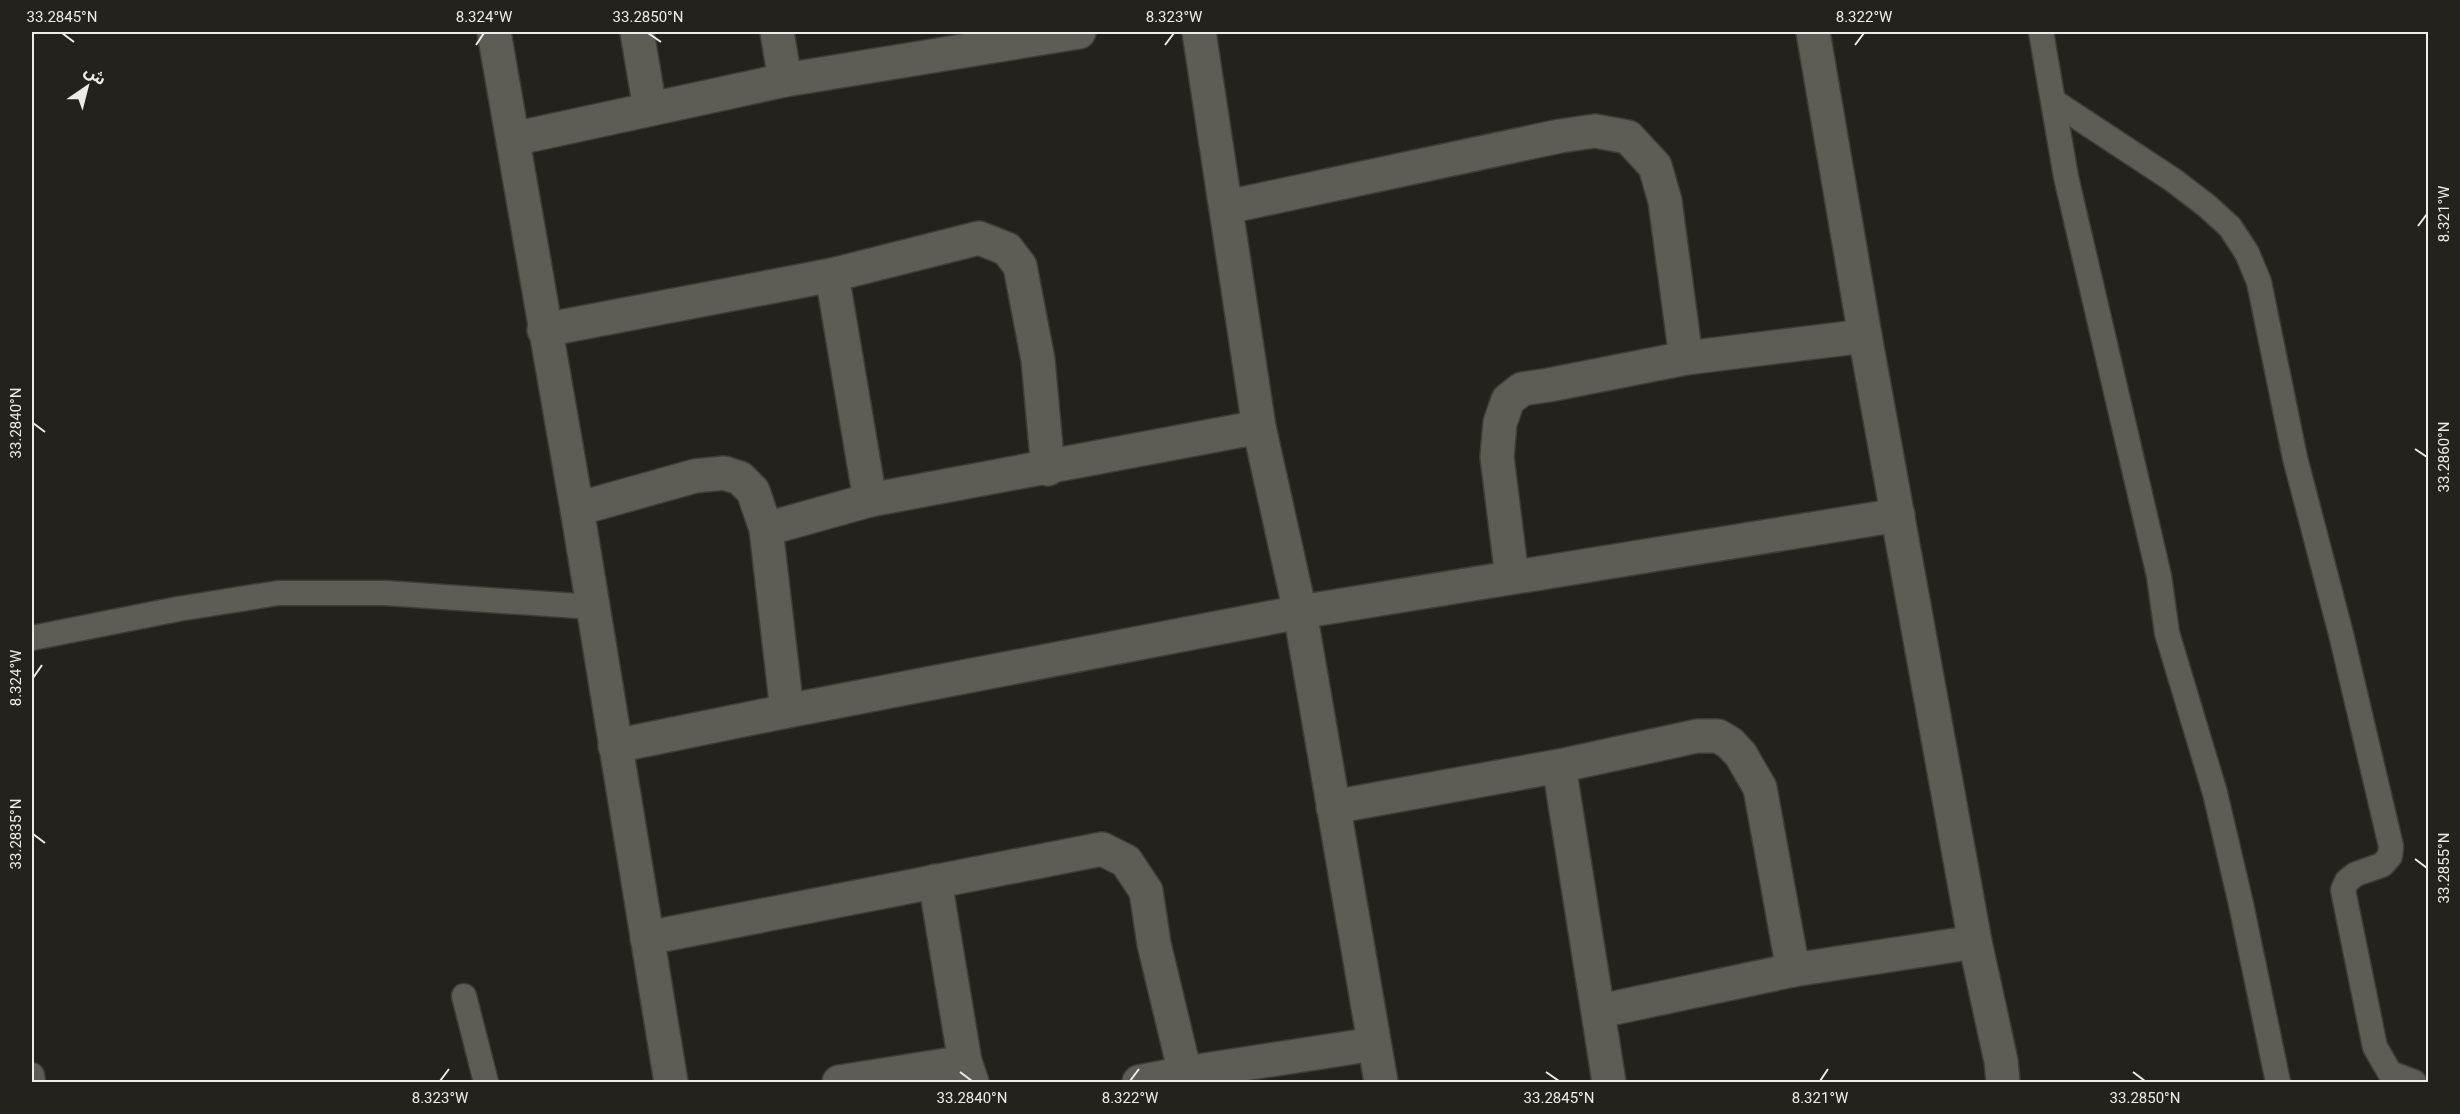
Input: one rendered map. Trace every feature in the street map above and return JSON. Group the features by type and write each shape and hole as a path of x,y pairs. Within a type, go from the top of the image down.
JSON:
{"street":[{"path":"494,32 544,330 577,508 671,1083"},
{"path":"637,32 650,109"},
{"path":"777,32 785,80"},
{"path":"513,139 785,80 1079,32"},
{"path":"1199,32 1259,427 1300,612 1382,1083"},
{"path":"1813,32 1865,336 1975,942 2001,1061 2002,1083"},
{"path":"1227,207 1560,136 1595,131 1628,136 1655,166 1665,201 1686,358"},
{"path":"544,330 832,275 979,238 1007,249 1020,266 1038,360 1048,469"},
{"path":"832,275 870,500"},
{"path":"1512,577 1497,457 1500,423 1508,400 1522,389 1549,386 1686,358 1865,336"},
{"path":"766,529 870,500 1048,469 1259,427"},
{"path":"577,508 695,476 724,473 740,478 753,491 766,529 787,711"},
{"path":"615,746 1300,612 1898,515"},
{"path":"1333,807 1559,766 1697,735 1718,736 1730,742 1741,755 1760,788 1793,970"},
{"path":"1559,766 1600,1011 1609,1083"},
{"path":"647,938 1102,849 1126,861 1146,891 1154,944 1185,1073"},
{"path":"839,1083 968,1072 935,881"},
{"path":"1600,1011 1793,970 1975,942"},
{"path":"1139,1083 1185,1073 1374,1044"}],"lane":[{"path":"2041,32 2067,177 2159,576 2167,633 2215,793 2241,904 2278,1083"},
{"path":"2053,101 2173,180 2207,206 2230,227 2247,254 2259,282 2295,458 2341,634 2391,846 2390,856 2382,865 2356,874 2347,881 2343,890 2352,943 2374,1047 2390,1073 2414,1083"},
{"path":"32,638 178,609 278,593 385,592 592,607"},
{"path":"464,996 486,1083"},
{"path":"32,1075 33,1083"}]}
